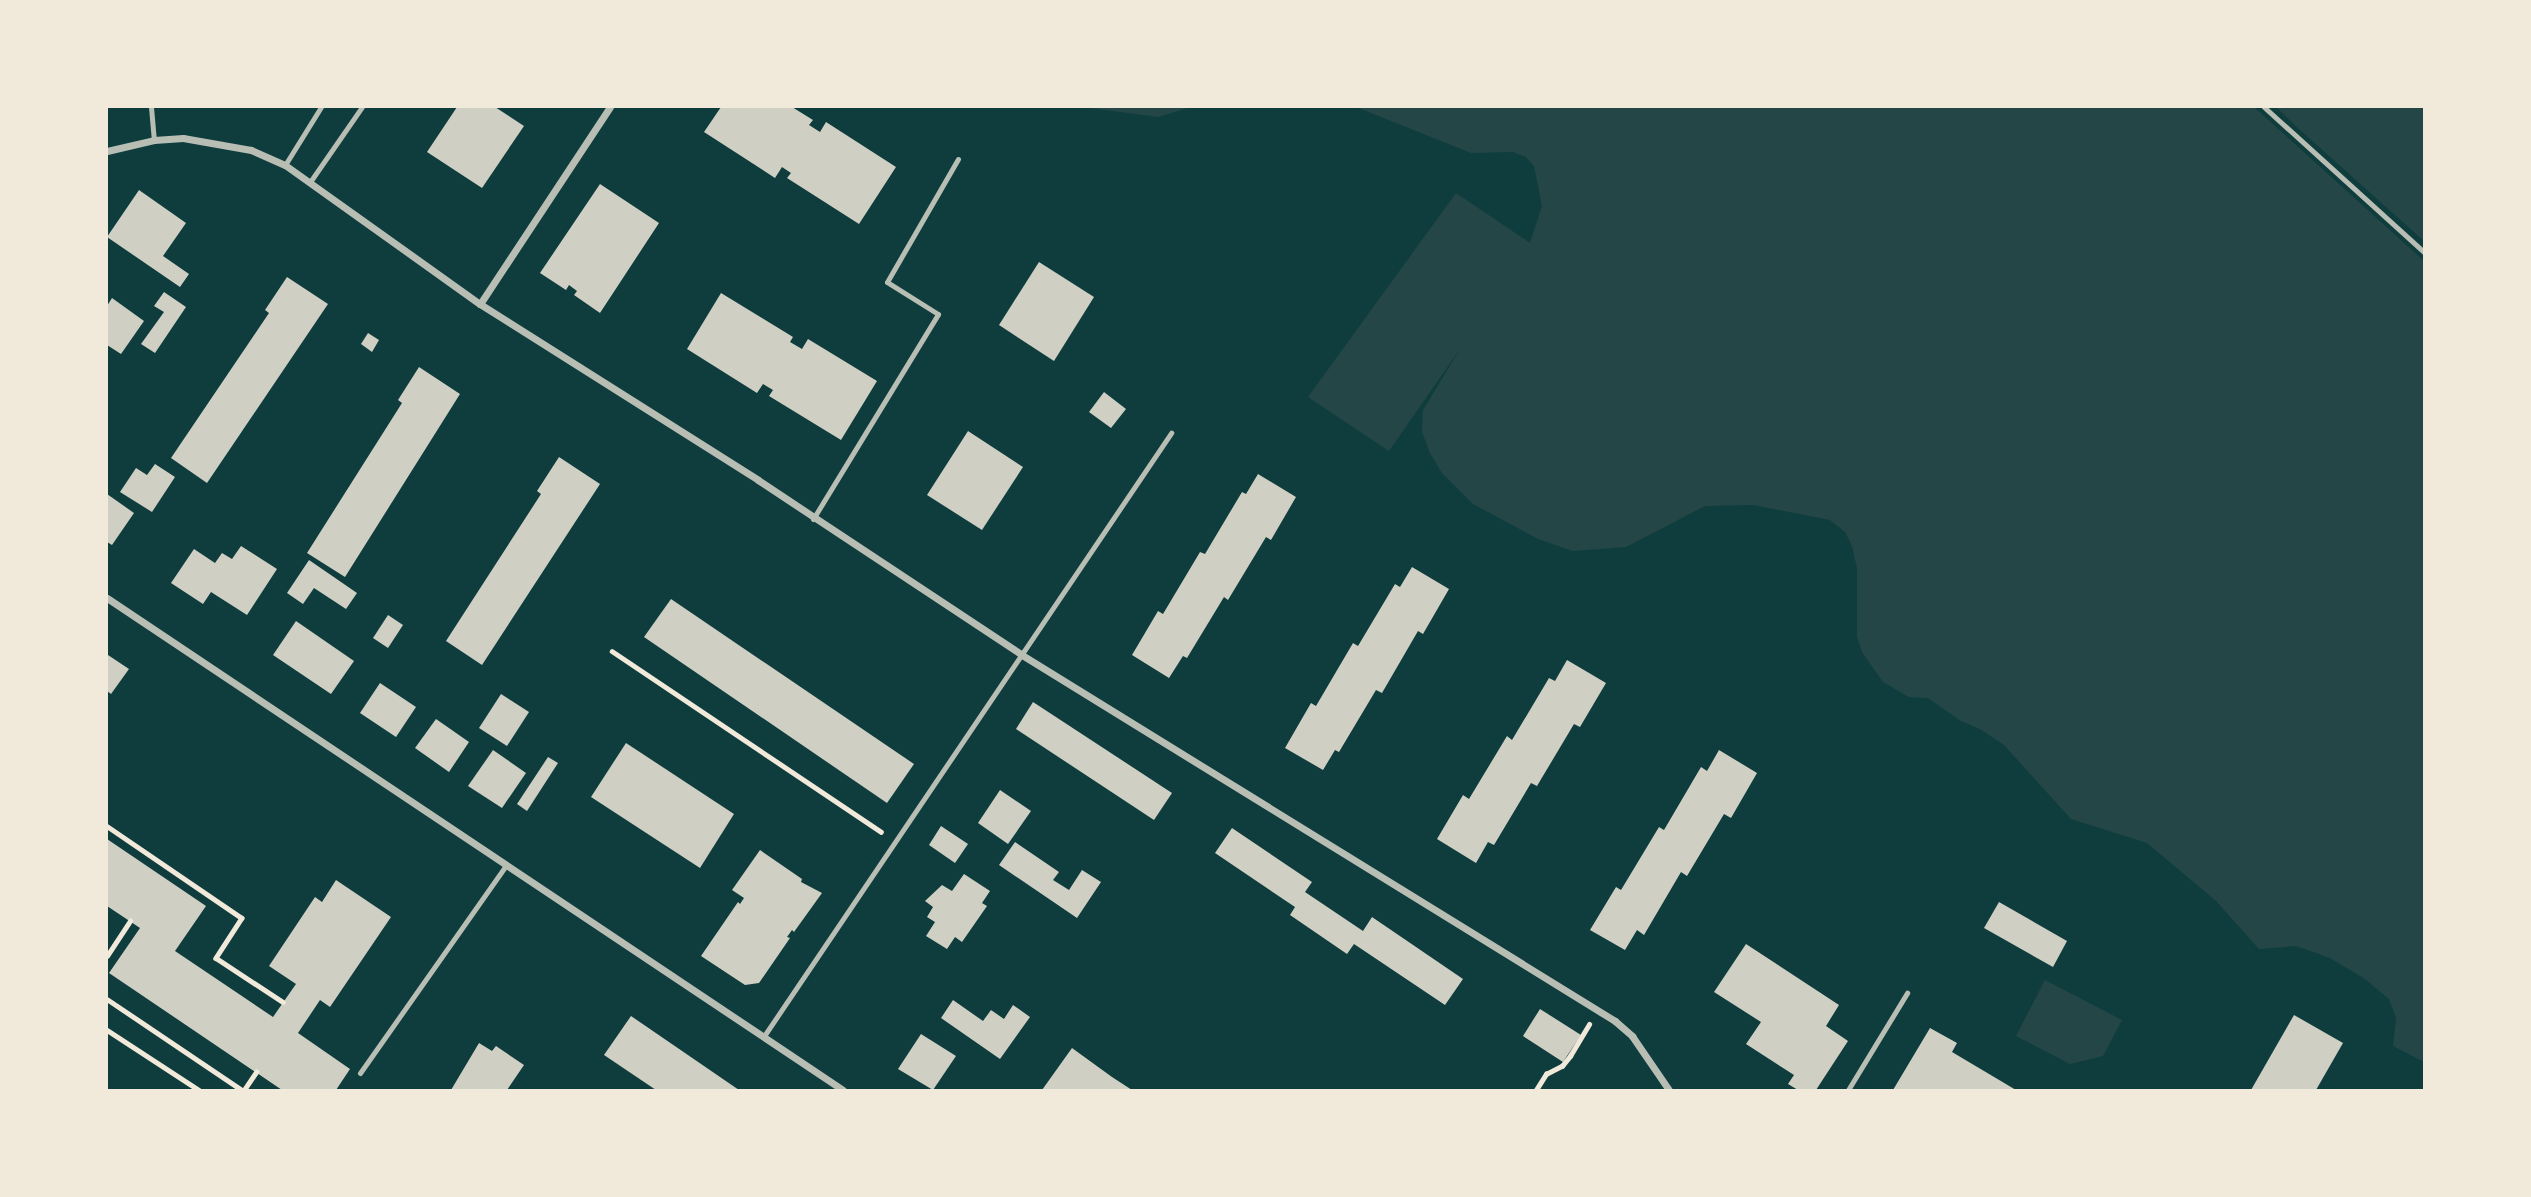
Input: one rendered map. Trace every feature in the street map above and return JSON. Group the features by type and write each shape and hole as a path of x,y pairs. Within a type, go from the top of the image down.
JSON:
{"street":[{"path":"480,304 610,107"},
{"path":"107,151 154,140 183,138 251,150 285,165 480,304 758,480 813,519 1022,655 1615,1021 1632,1036 1669,1090"},
{"path":"107,598 843,1090"}],"lane":[{"path":"151,107 154,140"},
{"path":"285,165 321,107"},
{"path":"310,182 362,107"},
{"path":"2264,107 2424,252"},
{"path":"813,519 938,314 887,282 958,159"},
{"path":"764,1036 1171,433"},
{"path":"360,1073 506,865"},
{"path":"1848,1090 1907,993"}],"path":[{"path":"612,651 882,832"},
{"path":"107,826 242,918 216,958 283,1002"},
{"path":"107,956 130,921"},
{"path":"107,999 243,1090 256,1072"},
{"path":"1536,1090 1546,1074 1562,1066 1590,1023"},
{"path":"107,1030 199,1090"}],"shaded area":[{"path":"1083,107 1191,107 1158,117"},
{"path":"1356,107 2254,107 2424,261 2424,1062 2393,1046 2396,1018 2389,999 2365,979 2330,958 2296,946 2259,949 2216,901 2147,843 2071,819 2004,745 1980,729 1961,721 1928,698 1909,697 1883,682 1862,652 1857,637 1857,568 1852,546 1845,532 1830,520 1753,505 1705,506 1626,547 1573,551 1538,539 1473,504 1442,473 1430,453 1422,432 1423,410 1460,349 1389,451 1308,397 1456,193 1530,243 1542,206 1534,166 1526,157 1513,152 1471,153"},
{"path":"2276,107 2424,107 2424,241 2299,129"},
{"path":"2045,980 2122,1020 2103,1056 2070,1064 2016,1036"}],"building":[{"path":"457,107 495,107 524,126 482,188 427,152"},
{"path":"721,107 792,107 813,120 809,125 820,132 826,122 896,167 859,224 787,178 791,173 782,167 775,178 704,132"},
{"path":"600,184 659,223 600,313 574,295 577,291 569,285 566,290 540,273"},
{"path":"139,190 186,223 163,256 189,274 180,287 107,237"},
{"path":"1039,262 1094,297 1054,361 999,325"},
{"path":"287,277 328,304 207,483 171,458 269,313 265,310"},
{"path":"164,292 186,307 155,353 141,344 164,312 154,306"},
{"path":"721,293 793,337 790,342 802,349 808,339 877,381 841,440 769,396 773,390 763,384 757,393 687,349"},
{"path":"112,298 144,321 121,354 107,345 107,306"},
{"path":"368,333 379,340 372,352 361,344"},
{"path":"419,367 460,394 345,577 307,553 402,403 398,400"},
{"path":"1104,392 1126,409 1111,428 1089,412"},
{"path":"968,431 1023,467 982,530 927,495"},
{"path":"559,457 600,484 482,665 446,641 541,494 537,491"},
{"path":"155,464 175,477 152,512 120,492 136,468 147,475"},
{"path":"1258,474 1296,497 1271,540 1266,537 1228,600 1224,597 1187,658 1183,656 1169,678 1132,655 1158,611 1163,614 1200,552 1205,554 1242,492 1246,494"},
{"path":"107,494 134,513 112,545 107,542"},
{"path":"241,546 277,569 247,615 211,592 203,604 171,583 194,549 215,563 222,553 232,559"},
{"path":"309,560 357,593 346,609 314,588 303,604 287,593"},
{"path":"1412,567 1449,589 1423,634 1418,631 1382,693 1376,690 1339,752 1335,750 1323,770 1285,748 1311,703 1316,706 1353,643 1358,646 1395,584 1400,587"},
{"path":"671,599 914,764 887,803 644,637"},
{"path":"388,615 403,625 388,648 373,638"},
{"path":"296,621 354,661 331,694 273,655"},
{"path":"108,655 129,669 111,694 107,691"},
{"path":"1567,660 1606,683 1580,727 1574,724 1537,786 1531,783 1494,845 1488,842 1476,863 1437,839 1463,795 1469,799 1507,736 1512,740 1549,678 1555,681"},
{"path":"380,683 416,707 396,737 360,713"},
{"path":"501,694 529,712 507,746 479,728"},
{"path":"1033,702 1172,793 1154,820 1016,729"},
{"path":"436,719 469,742 449,772 415,748"},
{"path":"626,743 734,814 700,868 591,797"},
{"path":"493,750 526,773 502,808 468,786"},
{"path":"1719,750 1757,773 1731,818 1724,814 1687,876 1681,872 1644,935 1637,930 1625,950 1590,930 1616,887 1621,890 1659,827 1664,830 1701,767 1707,771"},
{"path":"548,757 558,763 527,811 517,804"},
{"path":"1000,790 1031,811 1008,844 978,823"},
{"path":"941,826 968,844 955,863 929,845"},
{"path":"1232,828 1312,882 1305,892 1363,931 1372,917 1463,979 1445,1005 1354,944 1347,954 1290,915 1295,907 1215,853"},
{"path":"107,839 206,906 175,951 273,1017 296,984 269,966 315,897 322,902 336,880 391,917 330,1007 320,1000 298,1033 350,1069 336,1090 282,1090 109,973 140,928 107,906"},
{"path":"1015,842 1059,872 1053,880 1069,890 1082,870 1101,882 1077,918 999,865"},
{"path":"760,850 802,879 801,882 822,893 794,932 792,930 787,937 790,938 759,983 745,985 701,956 738,902 740,904 744,898 732,890"},
{"path":"964,874 990,891 982,903 987,906 962,942 955,937 947,949 926,936 935,922 927,917 933,907 925,901 942,885 952,891"},
{"path":"1999,902 2067,941 2053,967 1984,928"},
{"path":"1746,944 1839,1005 1826,1026 1848,1041 1816,1090 1798,1090 1788,1084 1794,1075 1746,1044 1761,1022 1714,992"},
{"path":"953,1000 983,1021 991,1010 1004,1019 1013,1005 1030,1017 1000,1059 941,1018"},
{"path":"1540,1009 1581,1035 1563,1062 1523,1036"},
{"path":"2294,1015 2343,1043 2316,1090 2251,1090"},
{"path":"631,1016 739,1090 656,1090 604,1055"},
{"path":"1930,1028 1957,1043 1952,1052 2016,1090 1893,1090"},
{"path":"921,1034 956,1056 933,1090 898,1069"},
{"path":"479,1043 492,1051 496,1046 524,1065 507,1090 451,1090"},
{"path":"1072,1048 1112,1077 1132,1090 1042,1090"}]}
